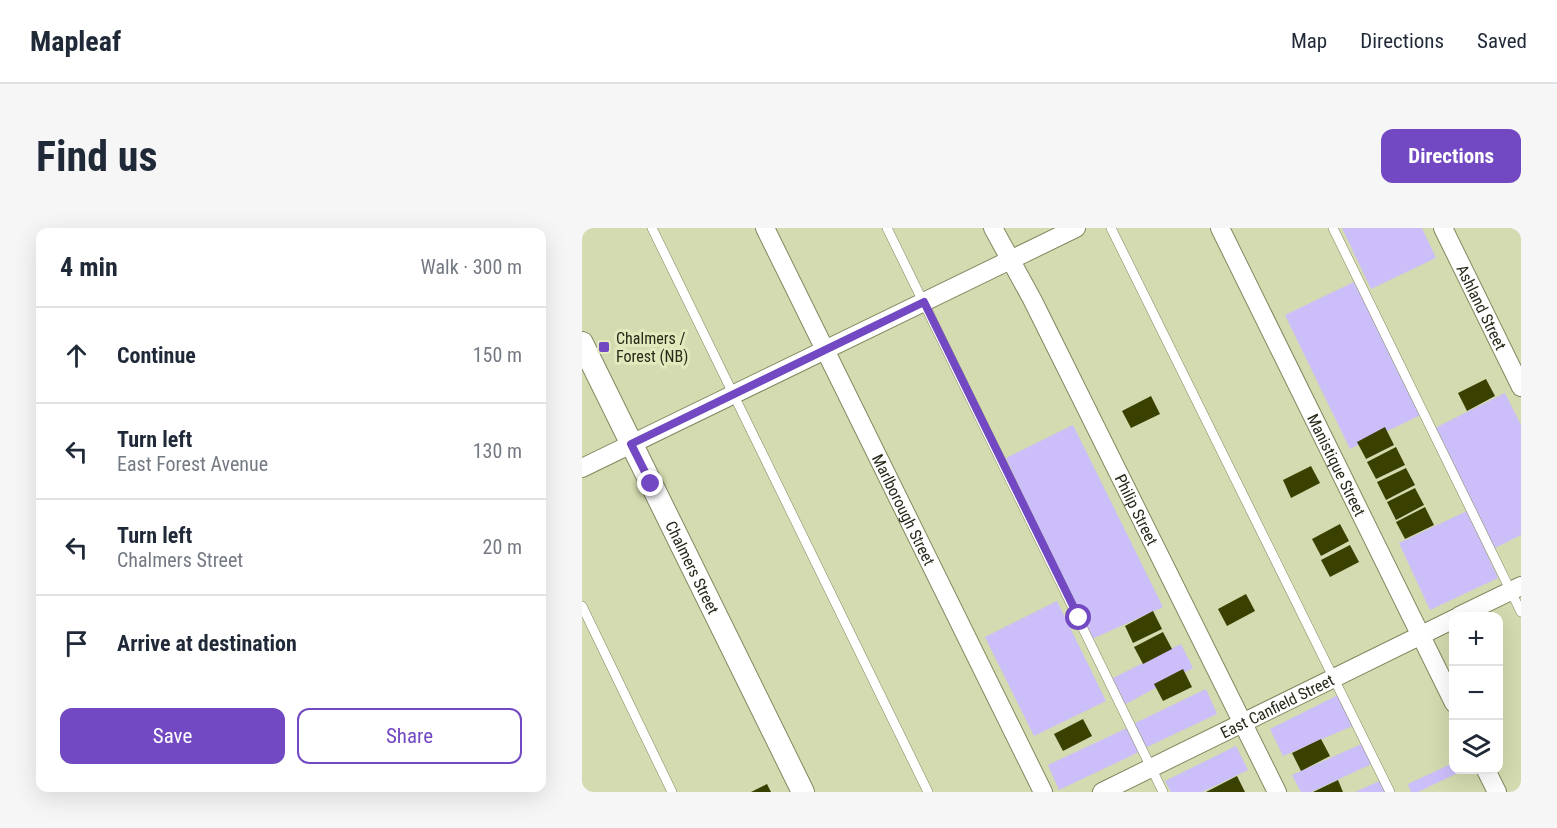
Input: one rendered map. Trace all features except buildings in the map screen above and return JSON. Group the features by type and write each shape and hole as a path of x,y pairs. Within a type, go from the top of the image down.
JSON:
{"street":[{"name":"Marlborough Street","path":"765,228 1042,792"},
{"name":"Philip Street","path":"993,228 1277,792"},
{"path":"582,468 1076,228"},
{"name":"Manistique Street","path":"1220,228 1449,693"},
{"name":"Ashland Street","path":"1443,228 1521,387"},
{"name":"Chalmers Street","path":"582,343 803,792"},
{"path":"1467,612 1516,589"},
{"name":"East Canfield Street","path":"1102,792 1449,621"},
{"path":"1488,774 1497,792"}],"lane":[{"path":"652,228 928,792"},
{"path":"887,228 1163,792"},
{"path":"1111,228 1390,792"},
{"path":"1333,228 1516,589 1521,612"},
{"path":"582,606 672,792"}],"shaded area":[{"path":"1342,228 1422,228 1436,258 1371,289"},
{"path":"1360,279 1425,413 1350,449 1285,315"},
{"path":"1505,393 1521,425 1521,535 1493,549 1433,429"},
{"path":"1073,425 1163,607 1090,640 1006,458"},
{"path":"1467,511 1498,578 1430,610 1399,543"},
{"path":"1057,601 1106,701 1034,736 985,637"},
{"path":"1181,644 1193,668 1122,706 1109,680"},
{"path":"1206,689 1217,714 1143,749 1133,724"},
{"path":"1342,693 1357,724 1283,756 1270,729"},
{"path":"1127,728 1139,752 1059,790 1048,765"},
{"path":"1366,742 1376,762 1311,792 1301,792 1292,775"},
{"path":"1236,746 1248,770 1202,792 1171,792 1165,781"},
{"path":"1449,765 1449,774 1456,774 1418,792 1411,792 1408,784"},
{"path":"1384,779 1390,792 1355,792"}],"place":[{"name":"Chalmers / Forest (NB)","path":"604,347"}],"route":[{"path":"651,484 631,444 924,302 1079,618"}]}
